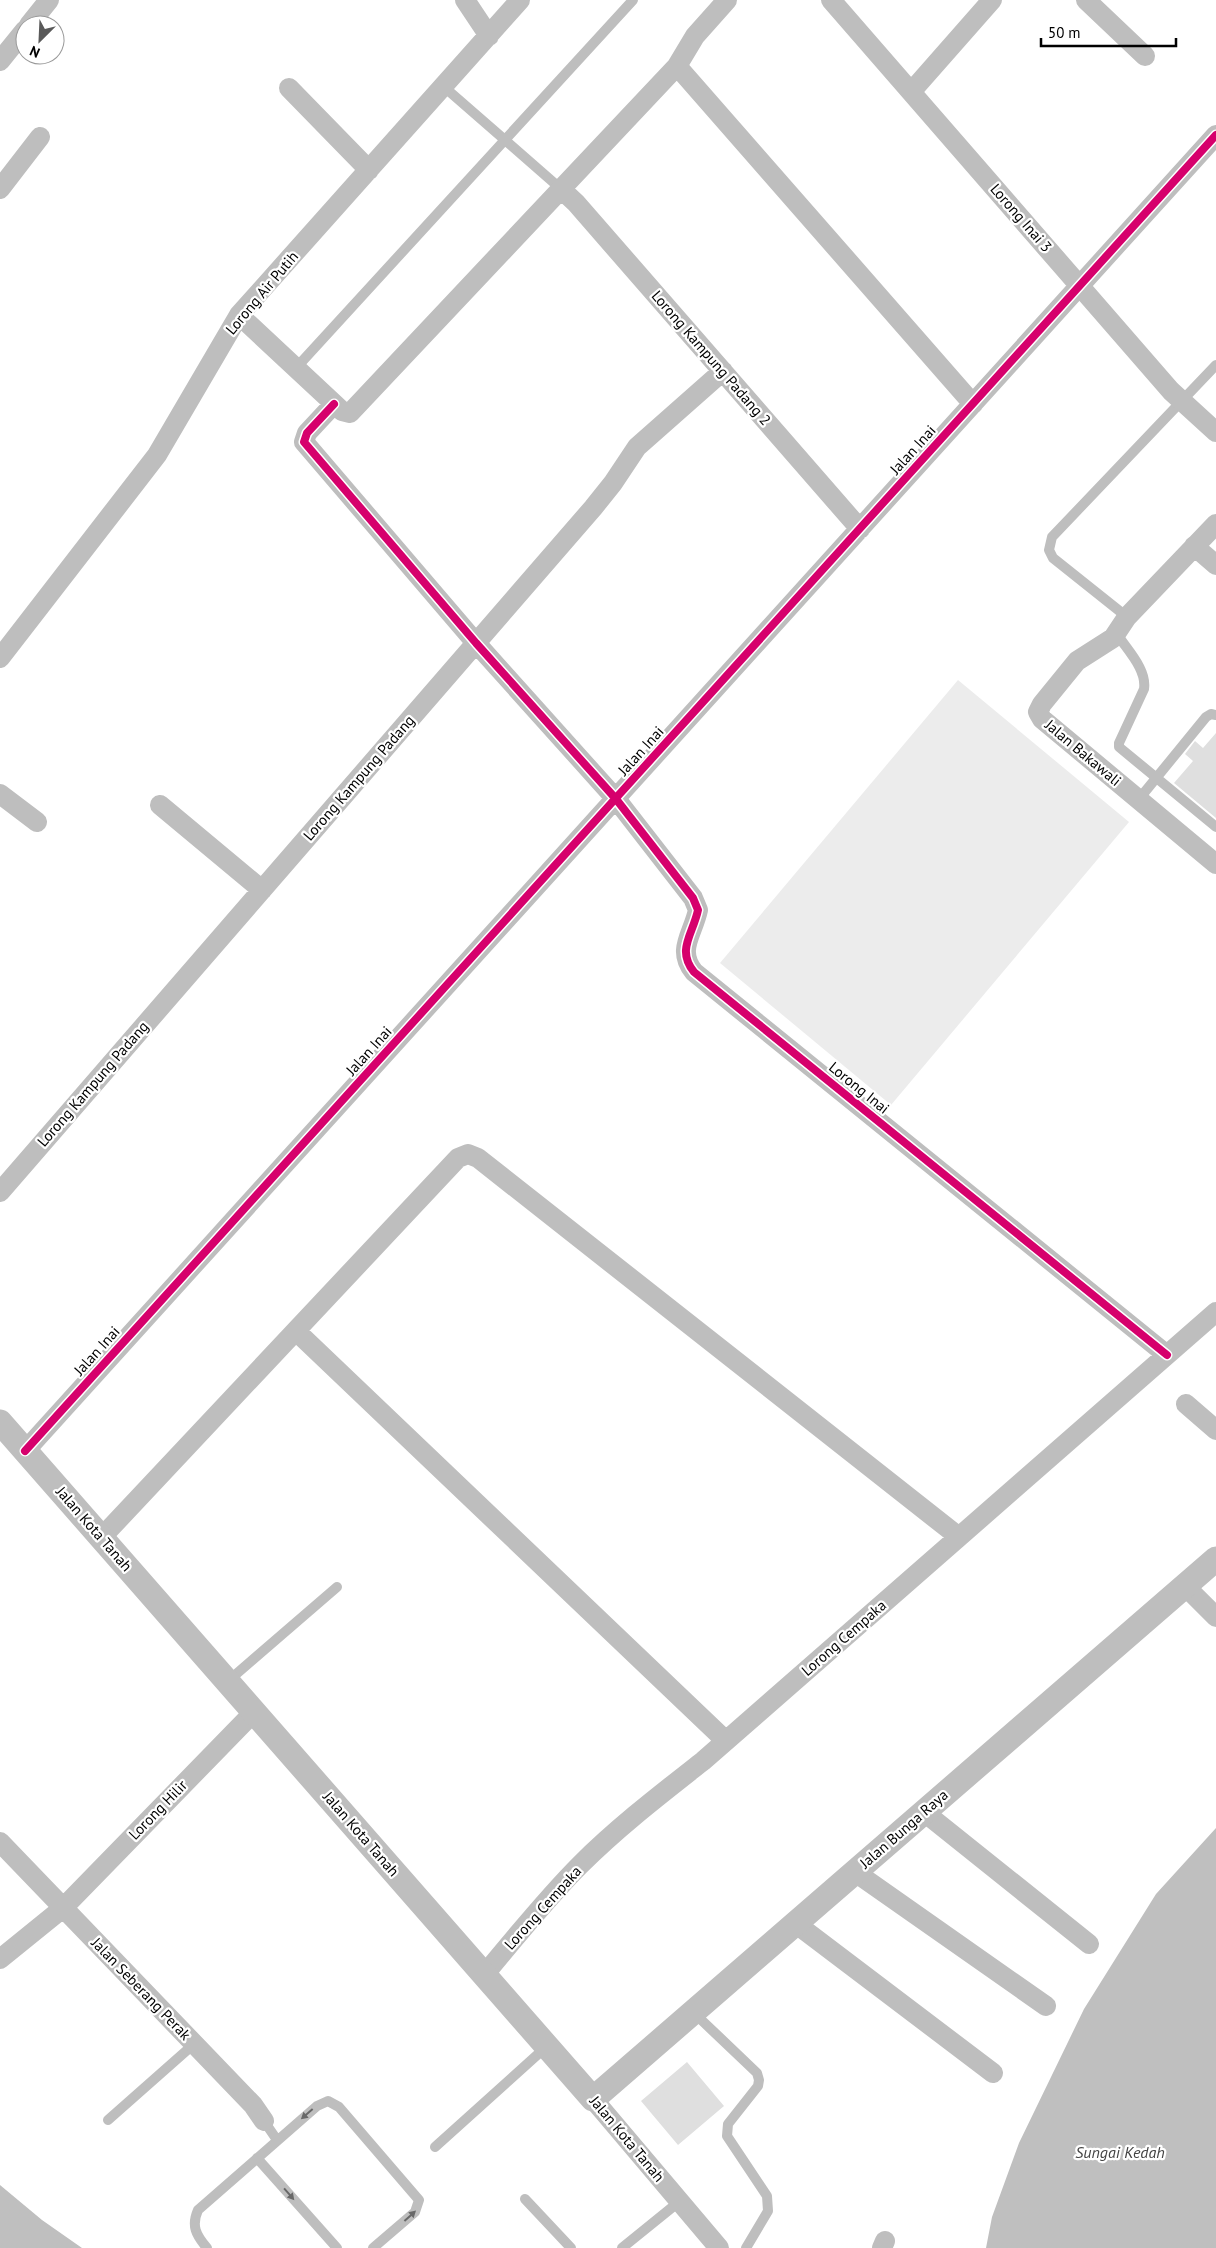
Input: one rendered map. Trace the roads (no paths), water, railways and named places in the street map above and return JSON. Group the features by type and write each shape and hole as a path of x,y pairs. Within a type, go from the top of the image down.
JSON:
{"street":[{"path":"37,15 49,0"},
{"path":"465,0 489,36"},
{"name":"Lorong Air Putih","path":"0,658 171,435 220,344 239,315 520,0"},
{"path":"239,315 344,413 352,412 677,66 695,36 727,0"},
{"name":"Lorong Inai 3","path":"831,0 1182,402 1216,432"},
{"path":"911,92 992,0"},
{"path":"1086,0 1145,56"},
{"path":"0,61 15,42"},
{"path":"677,66 973,404"},
{"path":"289,88 369,170"},
{"name":"Jalan Inai","path":"25,1451 1216,135"},
{"path":"0,189 40,137"},
{"name":"Lorong Kampung Padang 2","path":"561,189 576,203 860,529"},
{"name":"Lorong Kampung Padang","path":"0,1192 606,493 637,447 723,371"},
{"name":"Lorong Inai","path":"334,404 307,433 304,442 476,643 616,799 696,903 697,917 685,950 685,958 694,972 1167,1355"},
{"name":"Jalan Bakawali","path":"1216,524 1126,617 1117,634 1076,661 1042,704 1038,712 1042,719 1216,864"},
{"path":"1194,546 1216,565"},
{"path":"0,794 37,822"},
{"path":"160,805 262,890"},
{"path":"102,1538 458,1158 468,1154 474,1156 959,1538"},
{"name":"Lorong Cempaka","path":"484,1975 535,1914 580,1865 632,1816 726,1741 1216,1312"},
{"path":"296,1331 726,1741"},
{"path":"1186,1404 1216,1430"},
{"name":"Jalan Kota Tanah","path":"0,1422 547,2046 719,2248"},
{"name":"Jalan Bunga Raya","path":"593,2099 1216,1559"},
{"path":"1185,1586 1216,1617"},
{"name":"Lorong Hilir","path":"0,1959 63,1908 254,1712"},
{"path":"924,1812 1089,1944"},
{"name":"Jalan Seberang Perak","path":"0,1842 253,2105 264,2121"},
{"path":"855,1872 1046,2006"},
{"path":"796,1923 993,2073"}],"lane":[{"path":"296,368 633,0"},
{"path":"444,86 561,189"},
{"path":"1126,617 1053,558 1049,550 1052,537 1216,365"},
{"path":"1117,634 1142,672 1145,680 1144,689 1119,743 1119,748 1216,827"},
{"path":"1138,800 1206,717 1211,714 1216,715"},
{"path":"227,1682 338,1587"},
{"path":"692,2012 757,2073 759,2080 758,2086 728,2124 726,2130 727,2136 767,2196 769,2204 768,2211 746,2248"},
{"path":"108,2120 194,2044"},
{"path":"435,2147 547,2046"},
{"path":"207,2248 194,2229 194,2220 198,2210 322,2102 328,2101 339,2108 419,2200 415,2212 373,2248"},
{"name":"Jalan Seberang Perak","path":"264,2121 277,2140"},
{"path":"257,2158 337,2248"},
{"path":"525,2199 571,2248"},
{"path":"622,2248 680,2201"}],"water":[{"name":"Sungai Kedah","path":"1216,1828 1216,2248 986,2248 992,2217 1019,2143 1084,2009 1156,1894"},
{"path":"0,2185 42,2220 82,2248 0,2248"}]}
